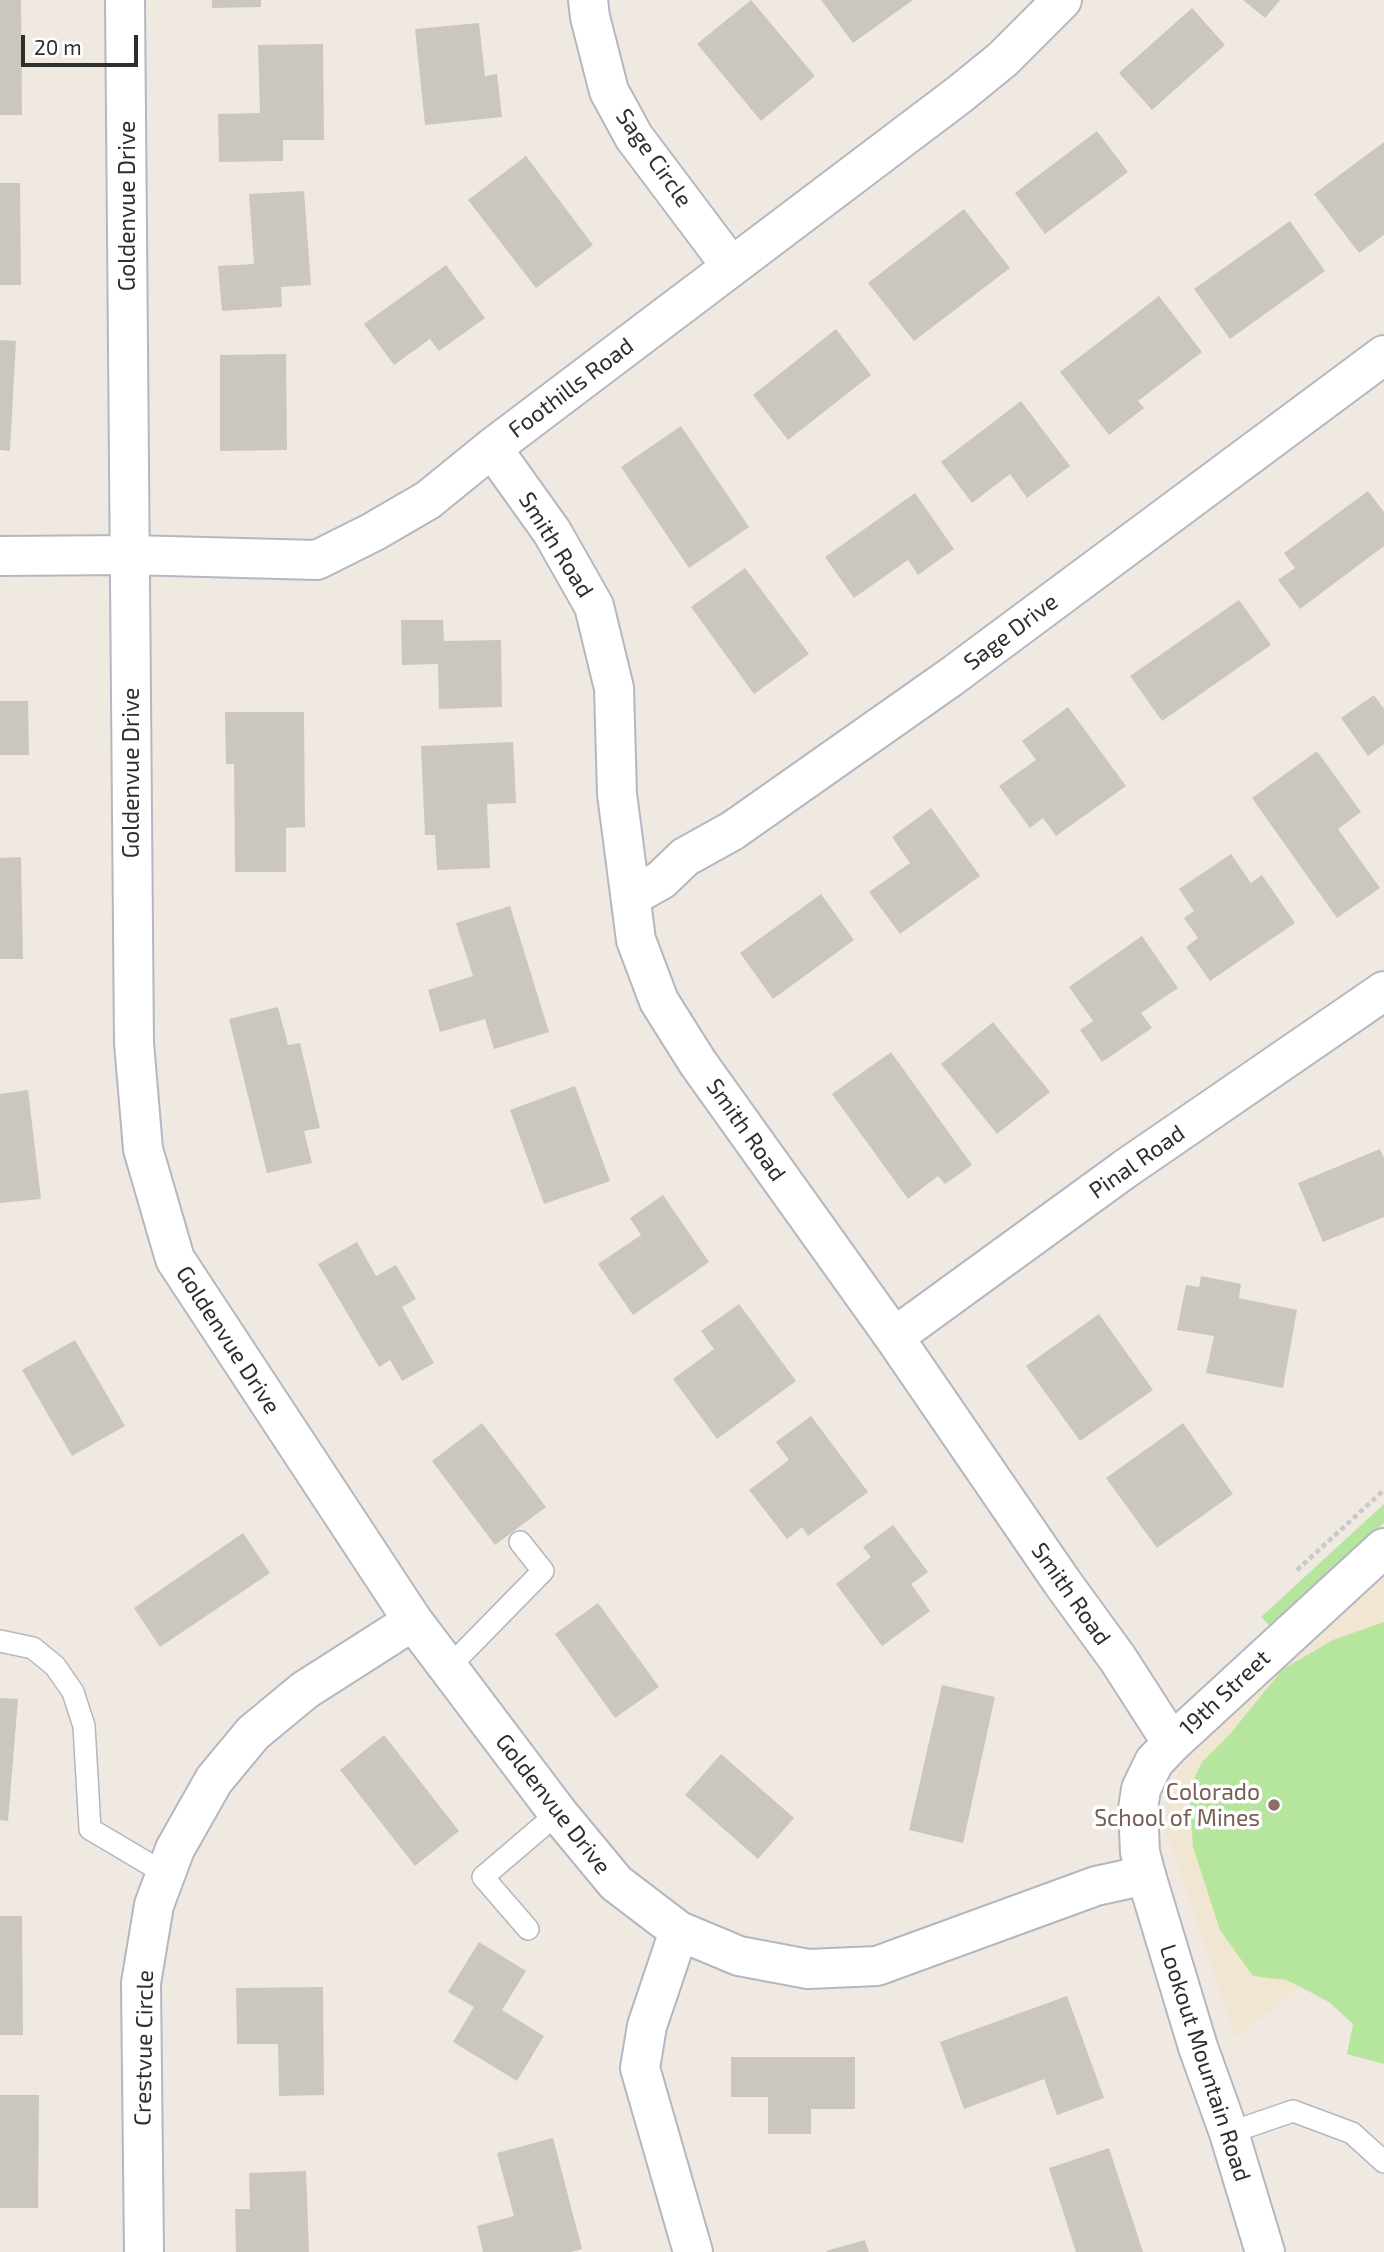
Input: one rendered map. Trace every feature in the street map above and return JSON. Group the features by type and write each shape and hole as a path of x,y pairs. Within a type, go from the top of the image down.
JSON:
{"street":[{"name":"Goldenvue Drive","path":"125,0 134,1043 143,1149 175,1259 413,1621 448,1668 558,1813 616,1883 679,1931 738,1956 807,1969 877,1966 1096,1886 1146,1875"},
{"name":"Sage Circle","path":"588,0 609,91 634,137 732,265"},
{"name":"Foothills Road","path":"0,556 130,555 317,561 373,532 428,500 492,448 960,94 1003,59 1062,0"},
{"name":"Sage Drive","path":"631,897 661,880 685,857 733,831 951,677 1384,355"},
{"name":"Smith Road","path":"492,448 552,532 594,606 614,688 617,794 636,940 659,1001 698,1063 894,1337 1054,1571 1118,1659 1172,1743"},
{"name":"Pinal Road","path":"894,1337 1125,1169 1384,991"},
{"name":"19th Street","path":"1146,1875 1138,1833 1138,1809 1142,1789 1154,1762 1384,1548"},
{"name":"Crestvue Circle","path":"144,2252 141,1983 154,1905 175,1849 214,1780 253,1733 305,1690 413,1621"},
{"name":"Lookout Mountain Road","path":"1146,1875 1198,2048 1229,2133 1265,2252"},
{"path":"679,1931 647,2026 640,2068 692,2252"}],"lane":[{"path":"448,1668 543,1570 520,1542"},
{"path":"0,1641 33,1648 55,1666 73,1692 84,1726 90,1829 166,1874"},
{"path":"528,1929 483,1877 558,1813"},
{"path":"1229,2133 1293,2111 1352,2133 1384,2162"}],"shaded area":[{"name":"Colorado School of Mines","path":"1384,1577 1384,1921 1236,2038 1164,1826 1165,1800 1180,1769 1201,1743"}],"green space":[{"path":"1384,1504 1384,1523 1271,1627 1261,1617"},
{"name":"Colorado School of Mines","path":"1384,1622 1384,2064 1347,2054 1353,2024 1329,2002 1287,1980 1253,1976 1220,1930 1193,1847 1189,1790 1202,1762 1230,1734 1283,1669 1333,1640"}],"building":[{"path":"0,0 21,0 22,115 0,115"},
{"path":"212,0 261,0 261,7 212,8"},
{"path":"751,0 815,76 761,121 697,44"},
{"path":"821,0 913,0 853,43"},
{"path":"1243,0 1280,0 1265,18"},
{"path":"1192,8 1225,45 1152,110 1119,73"},
{"path":"479,23 485,76 497,74 502,117 425,125 415,29"},
{"path":"323,44 324,140 283,140 283,161 219,162 218,114 260,113 258,45"},
{"path":"1097,131 1128,172 1045,234 1015,193"},
{"path":"1384,142 1384,235 1359,253 1314,194"},
{"path":"526,156 593,245 536,288 468,200"},
{"path":"0,183 20,183 21,285 0,285"},
{"path":"304,191 311,285 281,287 282,307 222,311 218,266 254,264 249,194"},
{"path":"964,209 1010,268 914,341 868,283"},
{"path":"1290,221 1325,271 1230,339 1194,289"},
{"path":"446,265 485,318 439,351 430,339 394,365 364,324"},
{"path":"1159,296 1202,352 1138,401 1144,408 1109,435 1060,372"},
{"path":"836,329 871,375 788,440 753,395"},
{"path":"0,340 16,341 10,451 0,450"},
{"path":"286,354 287,450 220,451 220,355"},
{"path":"1021,401 1070,466 1027,498 1010,474 972,503 941,462"},
{"path":"681,426 749,527 689,568 621,467"},
{"path":"1368,491 1384,512 1384,546 1300,609 1278,580 1295,568 1284,553"},
{"path":"915,493 954,549 918,575 908,560 854,598 825,557"},
{"path":"745,568 809,654 754,694 691,607"},
{"path":"1239,600 1271,645 1162,721 1130,676"},
{"path":"401,620 443,620 444,641 501,640 502,707 439,709 438,664 402,665"},
{"path":"1374,695 1384,709 1384,744 1368,756 1341,718"},
{"path":"0,701 28,701 29,755 0,755"},
{"path":"1068,707 1126,786 1056,836 1043,818 1030,828 999,786 1036,760 1022,741"},
{"path":"225,712 304,712 305,827 286,828 286,872 235,872 234,764 226,764"},
{"path":"513,742 516,803 487,804 490,868 437,870 435,835 425,835 421,746"},
{"path":"1317,751 1361,812 1338,829 1380,888 1337,918 1252,798"},
{"path":"931,808 980,876 900,934 869,892 910,863 892,837"},
{"path":"1231,854 1251,883 1262,875 1295,923 1210,981 1186,947 1198,938 1184,918 1194,911 1179,889"},
{"path":"21,857 23,959 0,959 0,858"},
{"path":"821,894 854,940 773,999 740,953"},
{"path":"510,906 549,1032 494,1049 485,1019 440,1032 428,990 473,976 456,923"},
{"path":"1142,936 1178,988 1141,1013 1152,1028 1102,1062 1080,1030 1093,1021 1069,987"},
{"path":"278,1007 288,1045 300,1043 320,1128 304,1131 312,1163 267,1173 229,1019"},
{"path":"993,1022 1050,1092 997,1134 941,1064"},
{"path":"891,1052 972,1165 945,1184 938,1176 908,1199 832,1094"},
{"path":"575,1086 610,1181 544,1204 510,1110"},
{"path":"28,1090 41,1199 0,1203 0,1094"},
{"path":"1380,1149 1384,1158 1384,1217 1323,1242 1298,1183"},
{"path":"663,1195 709,1262 633,1315 598,1264 641,1235 630,1218"},
{"path":"357,1242 376,1276 396,1265 416,1299 402,1307 434,1363 402,1381 390,1360 379,1367 318,1264"},
{"path":"1201,1276 1241,1284 1239,1298 1297,1310 1283,1388 1206,1373 1214,1336 1177,1330 1186,1285 1199,1287"},
{"path":"739,1304 796,1381 717,1439 673,1379 714,1349 701,1331"},
{"path":"1099,1314 1153,1390 1080,1441 1026,1366"},
{"path":"75,1340 125,1426 72,1456 22,1370"},
{"path":"811,1416 868,1492 808,1536 802,1527 787,1539 749,1490 789,1460 776,1442"},
{"path":"482,1423 546,1507 495,1545 432,1461"},
{"path":"1183,1423 1233,1494 1157,1548 1106,1478"},
{"path":"893,1525 928,1572 911,1584 930,1611 882,1646 836,1584 871,1557 863,1547"},
{"path":"243,1533 270,1573 160,1647 134,1608"},
{"path":"598,1603 659,1687 615,1718 555,1634"},
{"path":"942,1685 995,1697 963,1843 909,1830"},
{"path":"0,1698 18,1699 8,1821 0,1820"},
{"path":"384,1735 459,1831 415,1866 340,1770"},
{"path":"721,1754 794,1818 758,1859 685,1795"},
{"path":"0,1916 22,1916 23,2035 0,2035"},
{"path":"479,1942 526,1971 502,2010 544,2036 517,2081 453,2042 474,2007 448,1992"},
{"path":"323,1987 324,2095 279,2096 278,2044 237,2044 236,1988"},
{"path":"1067,1996 1104,2098 1057,2115 1044,2079 964,2109 940,2042"},
{"path":"731,2057 855,2057 855,2109 811,2109 811,2134 768,2134 768,2097 731,2097"},
{"path":"0,2095 39,2095 38,2208 0,2208"},
{"path":"553,2138 582,2249 571,2252 483,2252 477,2226 514,2216 497,2153"},
{"path":"1109,2148 1143,2252 1076,2252 1049,2168"},
{"path":"306,2171 309,2252 236,2252 235,2209 250,2209 249,2173"},
{"path":"865,2240 869,2252 826,2251"}],"place":[{"name":"Colorado School of Mines","path":"1274,1805"}]}
